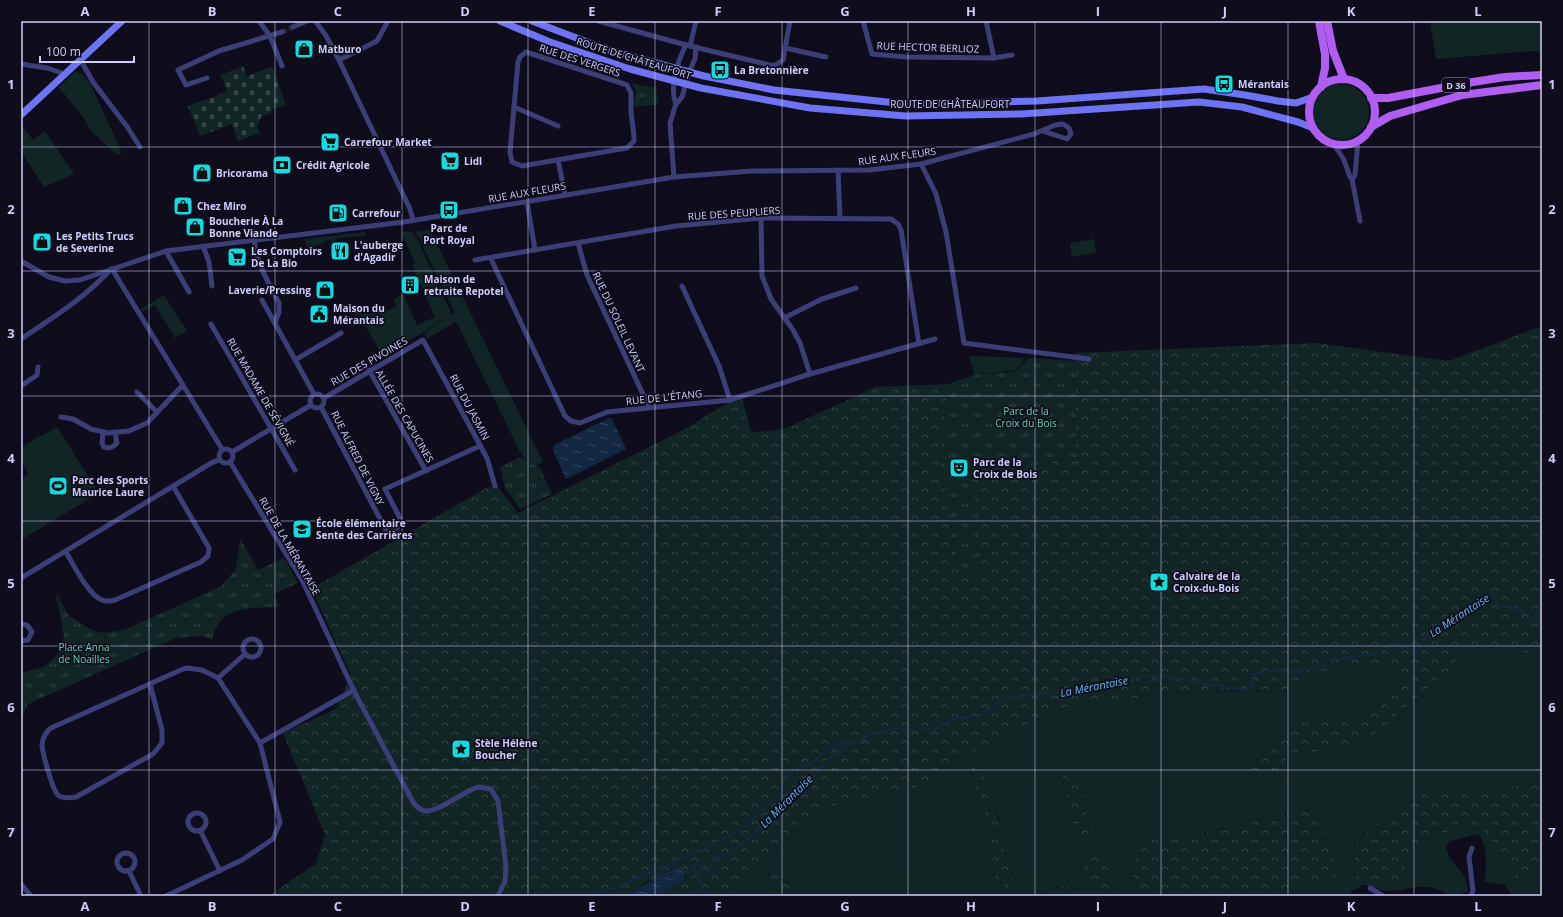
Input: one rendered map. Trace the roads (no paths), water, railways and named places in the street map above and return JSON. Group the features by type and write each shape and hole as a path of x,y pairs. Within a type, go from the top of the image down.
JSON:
{"main road":[{"path":"21,115 122,21"},
{"name":"ROUTE DE CHÂTEAUFORT","path":"500,21 550,42 600,60 675,81 687,78 774,90 906,104 1037,101 1204,90 1239,94 1278,102 1296,103 1313,97"},
{"name":"ROUTE DE CHÂTEAUFORT","path":"532,21 608,50 677,69 687,78 810,108 906,116 1021,114 1199,102 1242,107 1298,122 1313,128"},
{"path":"1319,21 1325,54 1325,68 1321,87"},
{"path":"1327,21 1333,51 1344,79"},
{"name":"D 36","path":"1371,98 1388,98 1505,77 1542,75"},
{"path":"1344,79 1362,86 1371,98 1374,107 1374,117 1368,132 1350,144 1342,145 1333,144 1324,139 1313,128 1309,112 1313,97 1321,87 1328,82 1344,79"},
{"name":"D 36","path":"1371,127 1390,116 1462,95 1542,85"}],"street":[{"path":"259,21 270,36 282,66"},
{"path":"293,27 307,21"},
{"path":"316,21 339,60 410,209 413,220"},
{"path":"339,60 377,41 388,21"},
{"path":"599,21 774,66 783,60 790,21"},
{"path":"676,104 673,97 680,56 688,45 696,21"},
{"name":"RUE HECTOR BERLIOZ","path":"863,21 872,54 907,57 994,58 1012,55"},
{"name":"RUE HECTOR BERLIOZ","path":"986,21 994,58"},
{"path":"207,78 186,85 178,70 219,51 282,32"},
{"path":"674,177 670,123 676,104 682,97 687,78 695,59 696,47"},
{"path":"785,48 826,57"},
{"name":"RUE DES VERGERS","path":"526,52 627,85 630,89 634,137 634,141 631,145 627,148 558,160 522,166 512,162 510,152 518,62 520,57 526,52"},
{"path":"80,59 93,82 128,128 140,147"},
{"path":"21,64 47,68 65,74"},
{"path":"514,107 558,126"},
{"name":"RUE AUX FLEURS","path":"21,261 49,277 65,281 80,280 166,250 413,220 674,177 752,171 869,170 921,164 1043,131 1054,125 1063,124 1069,128 1071,134 1067,139 1043,131"},
{"path":"1352,179 1356,175 1358,140"},
{"path":"1333,144 1344,160 1352,179 1360,221"},
{"path":"558,160 565,195"},
{"path":"921,164 936,194 946,232 964,343 1089,358"},
{"path":"838,170 840,218"},
{"path":"527,202 535,250"},
{"path":"761,218 762,276 771,299 800,343 810,374"},
{"name":"RUE DES PEUPLIERS","path":"475,260 676,226 761,218 891,219 898,224 901,230 919,344"},
{"path":"254,240 257,257 279,303 279,312 275,323"},
{"name":"RUE DU SOLEIL LEVANT","path":"578,243 587,275 648,407"},
{"path":"203,246 210,262 212,286"},
{"path":"166,250 189,292"},
{"name":"RUE DE L'ÉTANG","path":"491,258 565,416 571,421 580,423 607,412 730,400 810,374 935,339"},
{"path":"21,339 68,307 101,281 112,269 222,449"},
{"path":"682,286 719,366 730,400"},
{"path":"784,318 822,299 856,288"},
{"path":"262,300 314,394"},
{"name":"RUE MADAME DE SÉVIGNÉ","path":"211,324 295,470"},
{"path":"295,360 341,333"},
{"name":"RUE DES PIVOINES","path":"324,398 369,370 423,340"},
{"name":"RUE DU JASMIN","path":"423,340 487,458 495,486"},
{"path":"21,386 37,375 38,367"},
{"name":"ALLÉE DES CAPUCINES","path":"369,370 426,471"},
{"path":"62,417 73,419 91,429 103,432 129,431 147,422 183,385"},
{"path":"137,392 157,412"},
{"path":"314,394 320,394 324,398"},
{"path":"232,452 311,405 309,400 314,394"},
{"name":"RUE ALFRED DE VIGNY","path":"321,407 324,403 324,398"},
{"name":"RUE ALFRED DE VIGNY","path":"311,405 316,408 321,407"},
{"name":"RUE ALFRED DE VIGNY","path":"321,407 386,531 389,532 402,522 385,489 426,471"},
{"path":"103,432 102,442 104,447 108,448 114,447 117,443 115,432"},
{"path":"426,471 480,446"},
{"path":"21,578 213,462 220,460 224,463 230,462 234,456 232,452 227,448 222,449"},
{"path":"220,460 219,455 222,449"},
{"name":"RUE DE LA MÉRANTAISE","path":"230,462 302,580 353,688 417,807 428,811 437,808 468,791 480,787 491,789 498,801 506,862 505,881 498,896"},
{"path":"66,552 92,594 102,600 108,601 115,600 201,562 208,556 209,548 173,486"},
{"path":"21,624 27,625 32,632 28,640 21,641"},
{"path":"218,678 245,654"},
{"path":"150,684 162,730 162,743 153,754 76,797 65,798 59,796 53,789 42,744 45,733 51,728 183,669 187,668 202,670 218,678 260,743 280,822 274,839 242,860 166,896"},
{"path":"260,743 353,688"},
{"path":"200,830 220,871"},
{"path":"1471,896 1472,885 1469,857 1472,848"},
{"path":"129,870 141,896"},
{"path":"21,884 31,896"},
{"path":"1370,888 1384,896"}],"water":[{"path":"611,417 626,449 566,479 553,450 554,445"},
{"path":"681,867 684,872 684,880 657,896 625,896 659,876"}],"waterway":[{"name":"La Mérantaise","path":"703,896 706,895 693,866 697,864 708,872 713,860 734,850 758,830 761,824 824,765 828,759 840,753 848,742 860,742 869,732 878,733 895,728 912,731 934,729 955,718 979,716 1004,699 1027,695 1079,690 1139,677 1163,676 1243,690 1253,686 1252,674 1274,670 1298,672 1329,660 1373,654 1395,641 1400,647 1416,652 1429,631 1493,593 1498,607 1515,607 1533,618 1542,620"},
{"path":"546,896 575,895 618,887 712,845 746,826 783,790 782,784 794,769 813,763 820,755 841,741 848,742"}],"tunnel":[{"path":"282,32 293,27"}],"place":[{"name":"Matburo","path":"304,49"},
{"name":"La Bretonnière","path":"720,70"},
{"name":"Mérantais","path":"1224,84"},
{"name":"Carrefour Market","path":"330,142"},
{"name":"Lidl","path":"450,161"},
{"name":"Crédit Agricole","path":"282,165"},
{"name":"Bricorama","path":"202,173"},
{"name":"Chez Miro","path":"183,206"},
{"name":"Parc de Port Royal","path":"449,210"},
{"name":"Carrefour","path":"338,213"},
{"name":"Boucherie À La Bonne Viande","path":"195,227"},
{"name":"Les Petits Trucs de Severine","path":"42,242"},
{"name":"L'auberge d'Agadir","path":"340,251"},
{"name":"Les Comptoirs De La Bio","path":"237,257"},
{"name":"Maison de retraite Repotel","path":"410,285"},
{"name":"Laverie/Pressing","path":"325,290"},
{"name":"Maison du Mérantais","path":"319,314"},
{"name":"Parc de la Croix de Bois","path":"959,468"},
{"name":"Parc des Sports Maurice Laure","path":"58,486"},
{"name":"École élémentaire Sente des Carrières","path":"302,529"},
{"name":"Calvaire de la Croix-du-Bois","path":"1159,582"},
{"name":"Stèle Hélène Boucher","path":"461,749"}],"park label":[{"name":"Parc de la Croix du Bois","path":"1026,416"},
{"name":"Place Anna de Noailles","path":"84,652"}]}
